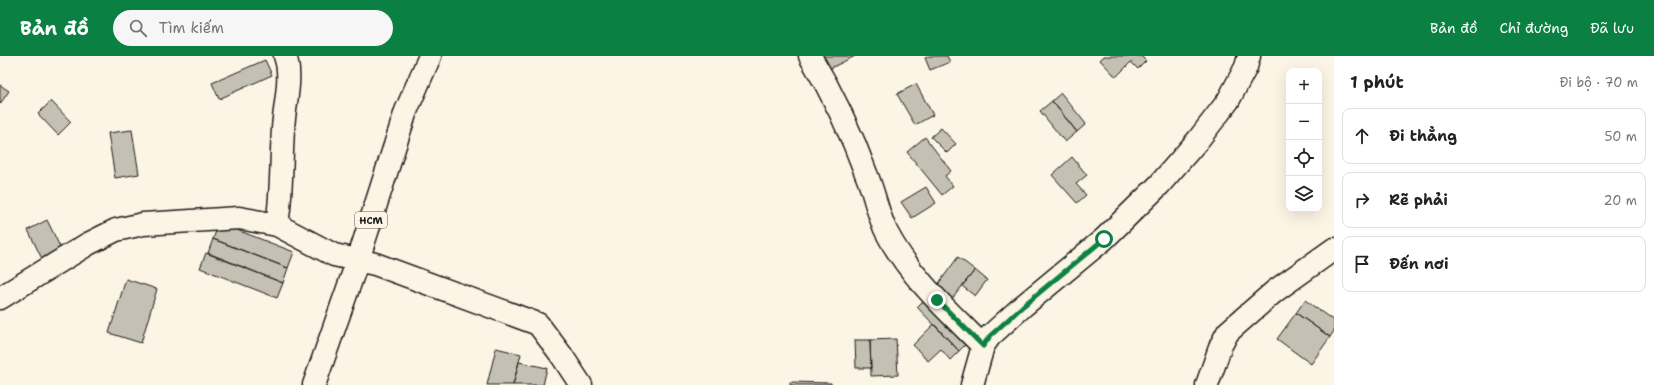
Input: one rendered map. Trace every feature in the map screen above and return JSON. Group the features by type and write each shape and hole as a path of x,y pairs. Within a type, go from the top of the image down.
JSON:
{"main road":[{"path":"277,225 281,202 283,128 289,66 285,56"},
{"name":"HCM","path":"314,385 358,260 406,111 430,56"},
{"path":"810,56 830,88 868,177 890,239 902,259 937,300 983,346"},
{"path":"972,385 983,346 990,336 1023,306 1104,239 1160,185 1198,140 1228,101 1246,67 1250,56"},
{"path":"0,298 88,244 116,230 143,224 239,218 277,225 334,255 375,264 538,324 581,385"},
{"path":"1207,385 1221,345 1228,332 1275,291 1334,249"}],"building":[{"path":"820,56 855,56 827,70"},
{"path":"929,56 947,56 950,62 930,70 925,58"},
{"path":"1104,56 1141,56 1146,61 1138,69 1131,62 1116,77 1100,60"},
{"path":"265,60 272,75 219,99 212,83"},
{"path":"916,84 933,115 915,125 897,94"},
{"path":"0,85 9,91 0,104"},
{"path":"1061,93 1086,124 1077,132 1052,101"},
{"path":"51,101 71,122 58,135 38,114"},
{"path":"1052,101 1077,132 1065,142 1040,111"},
{"path":"941,128 956,144 947,153 931,137"},
{"path":"132,130 139,174 115,178 108,133"},
{"path":"925,137 951,171 945,176 953,186 942,195 907,152"},
{"path":"1072,157 1087,175 1076,184 1086,195 1077,203 1052,175"},
{"path":"926,187 936,203 912,218 901,202"},
{"path":"47,220 63,253 44,263 28,230"},
{"path":"219,223 294,252 288,268 213,239"},
{"path":"213,239 288,268 283,283 208,253"},
{"path":"206,253 283,283 277,298 200,268"},
{"path":"958,257 975,270 952,299 936,287"},
{"path":"975,270 987,280 975,296 962,286"},
{"path":"126,279 157,289 141,343 109,333"},
{"path":"928,296 970,340 959,351 917,307"},
{"path":"1305,300 1334,321 1334,331 1330,337 1296,313"},
{"path":"1296,313 1330,337 1311,364 1277,339"},
{"path":"934,324 959,351 950,360 941,349 928,361 913,345"},
{"path":"896,339 898,375 871,376 870,340"},
{"path":"855,340 870,340 871,368 856,368"},
{"path":"496,348 521,354 513,385 487,385"},
{"path":"519,362 547,368 543,385 513,385"},
{"path":"790,382 831,383 831,385 790,385"}],"route":[{"path":"937,300 983,346 990,336 1023,306 1104,239"}]}
